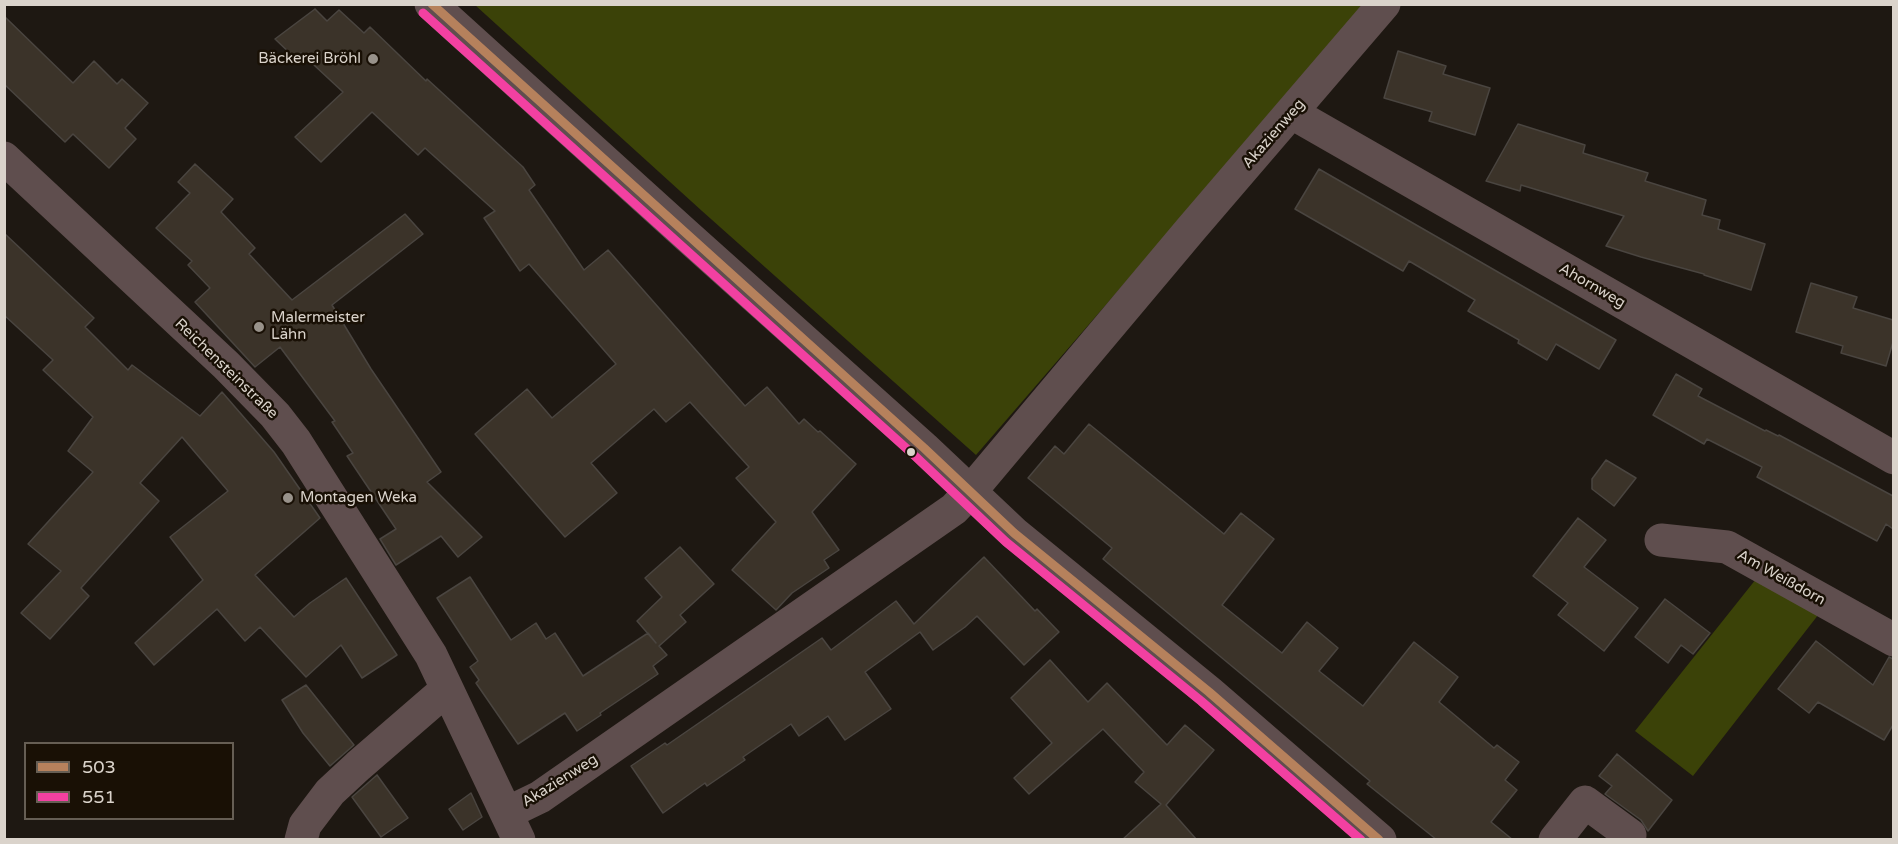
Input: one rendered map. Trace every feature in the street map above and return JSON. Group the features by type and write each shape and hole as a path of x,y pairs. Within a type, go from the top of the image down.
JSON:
{"street":[{"path":"431,4 924,448 1014,533 1209,692 1380,840"},
{"name":"Akazienweg","path":"507,828 540,797 954,509 1384,4"},
{"name":"Ahornweg","path":"1292,113 1893,458"},
{"name":"Reichensteinstraße","path":"4,158 226,364 275,415 307,460 431,655 507,828"},
{"name":"Am Weißdorn","path":"1661,540 1727,547 1893,640"},
{"path":"301,840 305,825 330,792 447,689"},
{"path":"1555,840 1585,802 1630,835"}],"green space":[{"path":"475,5 1370,5 1174,226 976,455"},
{"path":"1760,574 1822,610 1693,776 1635,731"}],"building":[{"path":"315,9 327,21 339,10 364,33 370,27 426,81 427,79 523,167 535,185 529,190 584,270 608,250 745,406 767,387 799,424 804,419 856,464 812,512 839,550 824,560 829,568 792,593 776,610 732,570 776,522 736,478 749,467 690,402 666,422 654,409 591,463 617,493 565,537 475,434 527,389 552,418 616,364 529,264 520,271 484,218 495,211 425,148 418,155 372,112 321,162 295,137 343,92 301,53 295,58 275,39"},
{"path":"4,16 73,83 94,61 117,84 122,79 148,103 125,128 136,139 109,168 73,134 65,142 4,84"},
{"path":"1398,51 1446,66 1443,74 1490,88 1475,135 1429,121 1432,112 1384,98"},
{"path":"1518,124 1585,145 1583,153 1648,173 1645,181 1706,200 1702,215 1720,220 1718,229 1765,244 1751,290 1606,246 1624,216 1521,185 1520,191 1486,181"},
{"path":"195,164 233,199 221,212 255,248 249,254 292,300 405,214 423,234 332,305 371,369 441,472 427,482 482,537 458,557 441,536 396,565 380,539 396,529 347,456 353,453 332,422 335,421 280,347 255,367 195,302 210,288 188,265 192,261 156,228 190,193 178,182"},
{"path":"1319,169 1616,340 1599,369 1556,344 1547,360 1518,343 1519,340 1468,311 1475,300 1409,261 1403,271 1295,209"},
{"path":"4,233 94,318 85,327 128,370 132,365 200,416 222,392 274,452 320,518 255,575 294,617 346,578 397,655 362,678 341,645 306,677 260,627 245,641 217,609 154,665 135,643 203,580 170,537 228,491 182,437 140,483 159,501 81,588 89,596 50,639 21,613 61,571 28,544 93,472 68,451 93,417 43,370 53,360 4,315"},
{"path":"1811,283 1857,297 1853,308 1893,320 1893,342 1886,366 1841,353 1843,346 1796,332"},
{"path":"1676,374 1702,389 1698,396 1765,431 1779,435 1893,496 1893,529 1886,524 1877,541 1757,477 1762,467 1707,439 1704,444 1653,415"},
{"path":"1089,424 1224,534 1241,513 1274,539 1222,605 1282,653 1307,622 1338,648 1319,671 1363,706 1414,642 1458,677 1439,702 1494,748 1497,745 1519,762 1505,780 1517,790 1491,822 1513,840 1437,840 1367,784 1370,781 1103,559 1112,548 1028,478 1055,446 1064,454"},
{"path":"1606,460 1636,478 1614,506 1592,489 1592,479"},
{"path":"1578,518 1606,540 1584,567 1638,608 1604,651 1558,615 1568,603 1533,576"},
{"path":"680,547 714,584 680,615 686,622 659,646 667,655 653,666 658,674 577,731 565,713 518,744 476,683 479,680 470,667 478,661 437,598 470,577 511,640 536,623 546,639 555,633 583,676 648,633 637,621 662,597 645,578"},
{"path":"984,557 1035,611 1037,609 1059,632 1024,665 977,616 933,650 920,632 865,672 891,709 845,740 828,716 799,736 791,724 743,757 745,760 707,786 705,783 663,813 631,766 665,743 667,745 822,638 831,650 896,601 914,624"},
{"path":"1665,599 1710,633 1693,654 1681,645 1668,663 1635,637"},
{"path":"1816,641 1873,685 1889,657 1893,659 1893,725 1884,740 1818,702 1809,713 1778,689"},
{"path":"1050,660 1088,702 1107,683 1167,745 1185,725 1214,750 1166,805 1197,840 1122,840 1161,804 1135,782 1144,772 1103,729 1029,794 1014,778 1052,743 1011,698"},
{"path":"306,685 354,745 330,766 303,733 282,700"},
{"path":"1617,754 1672,800 1648,831 1641,820 1605,794 1612,786 1599,776"},
{"path":"377,775 408,818 381,837 352,797"},
{"path":"471,793 482,817 463,830 449,809"}],"transit line":[{"name":"503","path":"432,4 924,448 1014,533 1209,692 1379,840"},
{"name":"551","path":"423,13 916,457 1006,542 1201,701 1361,840"}],"place":[{"name":"Bäckerei Bröhl","path":"373,59"},
{"name":"Malermeister Lähn","path":"259,327"},
{"name":"Montagen Weka","path":"288,498"}]}
